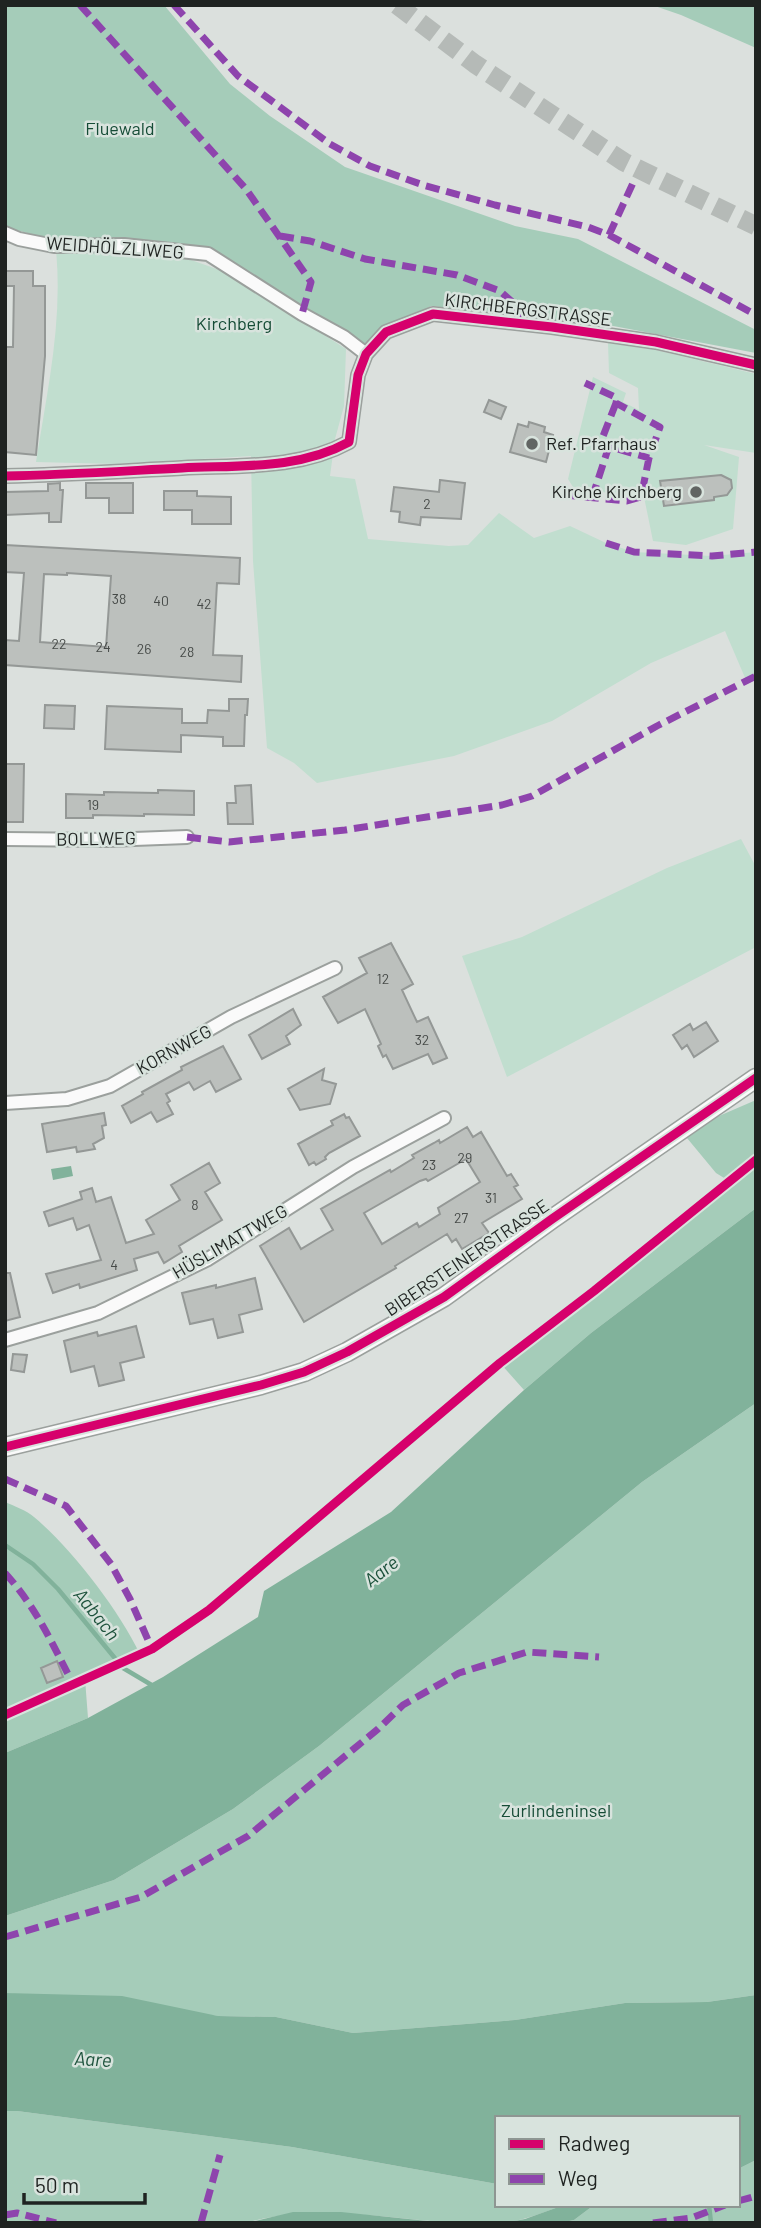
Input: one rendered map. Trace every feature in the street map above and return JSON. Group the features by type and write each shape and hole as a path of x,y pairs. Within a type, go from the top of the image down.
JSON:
{"main road":[{"name":"BIBERSTEINERSTRASSE","path":"5,1447 261,1385 304,1372 347,1352 444,1297 756,1078"}],"street":[{"name":"WEIDHÖLZLIWEG","path":"5,233 19,239 54,246 124,245 208,254 302,314 344,337 366,354"},
{"name":"KIRCHBERGSTRASSE","path":"366,354 386,332 433,314 656,342 756,365"},
{"path":"5,476 250,466 304,459 335,450 349,442 358,375 366,354"},
{"name":"BOLLWEG","path":"5,839 108,840 187,837"},
{"name":"KORNWEG","path":"5,1103 67,1099 110,1086 232,1017 335,968"},
{"name":"HÜSLIMATTWEG","path":"5,1340 98,1313 208,1259 353,1167 443,1118"}],"green space":[{"name":"Fluewald","path":"5,5 164,5 230,84 270,116 345,167 515,226 578,239 756,330 756,353 608,325 431,306 363,347 208,249 50,239 5,227"},
{"path":"652,5 756,5 756,48 681,15"},
{"name":"Kirchberg","path":"130,246 177,255 228,273 346,349 344,406 335,439 330,476 355,479 368,539 449,546 468,545 499,513 534,538 570,526 606,543 634,552 712,556 756,552 756,675 746,680 725,631 651,663 552,721 454,756 317,783 294,763 267,748 253,561 251,456 116,464 36,462 56,330 56,250"},
{"path":"608,343 656,350 756,374 756,453 704,445 739,457 733,529 686,545 653,541 642,487 614,494 573,487 568,479 593,377 626,393 623,402 639,410 638,388 609,373"},
{"path":"741,839 756,867 756,947 507,1077 462,956 522,937 667,868"},
{"path":"756,1100 756,1208 591,1333 524,1390 500,1363 594,1291 729,1181 716,1173 682,1132"},
{"name":"Zurlindeninsel","path":"756,1403 756,1995 707,2002 625,2003 515,2020 353,2033 276,2017 218,2016 5,1993 5,1916 114,1880 233,1809 319,1746 642,1482"},
{"path":"5,1502 31,1515 64,1546 107,1600 140,1654 85,1679 88,1718 5,1753"},
{"path":"5,2111 292,2147 495,2184 495,2207 558,2207 502,2223 438,2222 342,2213 309,2213 246,2223 5,2223"},
{"path":"756,2160 756,2223 560,2223 574,2220 591,2207 740,2207 740,2168"}],"water":[{"path":"71,1166 73,1176 53,1180 51,1169"},
{"name":"Aare","path":"756,1208 756,1403 642,1482 319,1746 233,1809 114,1880 5,1916 5,1753 88,1718 163,1677 258,1617 264,1591 391,1512 524,1390 591,1333"},
{"name":"Aare","path":"5,1993 122,1996 218,2016 276,2017 353,2033 515,2020 625,2003 707,2002 756,1995 756,2160 740,2168 740,2116 495,2116 495,2184 292,2147 5,2111"},
{"path":"558,2207 591,2207 574,2220 560,2223 504,2223"},
{"path":"293,2212 341,2212 447,2223 246,2223"}],"building":[{"path":"6,271 33,271 33,286 45,286 45,356 36,455 5,452 5,347 13,347 14,286 6,286"},
{"path":"489,400 506,407 501,419 484,412"},
{"name":"Ref. Pfarrhaus","path":"529,422 545,427 544,432 553,435 546,462 510,452 518,424 528,427"},
{"name":"Kirche Kirchberg","path":"721,475 731,480 732,488 727,495 714,497 714,500 664,506 660,481"},
{"path":"440,480 465,483 461,519 421,517 420,525 399,522 400,512 391,511 394,487 439,492"},
{"path":"60,483 60,490 63,490 61,522 49,522 49,513 5,515 5,492 48,491 48,484"},
{"path":"86,483 133,483 133,513 109,513 109,498 86,498"},
{"path":"164,491 197,491 197,496 231,497 231,524 192,524 192,510 164,510"},
{"path":"5,545 240,558 239,584 217,583 213,655 242,656 241,682 5,665 5,640 19,641 24,573 5,572","holes":["44,574 111,576 106,647 40,642"]},
{"path":"229,699 248,699 244,746 223,746 223,737 181,735 181,752 105,749 107,706 182,709 182,723 207,723 208,710 229,711"},
{"path":"45,705 75,706 74,729 44,728"},
{"path":"5,764 24,764 23,822 5,822"},
{"path":"251,785 253,824 228,824 227,803 236,803 235,786"},
{"path":"158,790 194,791 194,815 93,815 93,818 66,818 66,794 158,793"},
{"path":"391,943 413,984 402,990 417,1022 428,1017 447,1058 433,1064 428,1054 393,1069 386,1055 383,1057 378,1046 381,1044 365,1009 338,1023 323,997 367,973 359,958"},
{"path":"293,1009 301,1025 286,1036 290,1044 262,1059 249,1035"},
{"path":"706,1022 718,1041 694,1057 687,1045 682,1049 673,1035 690,1024 693,1030"},
{"path":"223,1046 241,1079 216,1092 210,1081 194,1090 189,1082 166,1094 173,1114 157,1122 151,1112 131,1123 122,1106 182,1070 181,1067"},
{"path":"324,1069 322,1080 336,1084 330,1104 300,1110 288,1089"},
{"path":"104,1113 104,1138 93,1144 95,1149 77,1152 76,1147 47,1152 42,1124"},
{"path":"344,1114 346,1118 349,1117 360,1136 329,1153 326,1159 316,1165 314,1162 309,1165 298,1144 333,1125 331,1121"},
{"path":"467,1127 473,1137 481,1132 507,1176 511,1174 518,1185 514,1187 522,1199 482,1223 489,1233 462,1249 456,1239 452,1242 447,1234 395,1266 396,1268 304,1322 260,1246 289,1228 301,1249 333,1230 321,1209 390,1170 391,1172 414,1158 412,1155 439,1140 440,1143","holes":["466,1159 480,1182 438,1208 440,1214 419,1227 417,1223 382,1244 364,1213"]},
{"path":"209,1163 220,1183 205,1192 222,1220 179,1246 182,1252 164,1263 158,1252 134,1259 137,1270 80,1288 79,1284 53,1293 46,1274 101,1260 89,1225 77,1230 73,1218 49,1226 44,1212 82,1199 80,1192 92,1188 96,1202 111,1197 126,1243 154,1234 146,1220 180,1200 171,1185"},
{"path":"5,1273 10,1273 20,1317 5,1321"},
{"path":"255,1278 262,1309 239,1315 243,1332 218,1338 213,1319 190,1324 182,1293"},
{"path":"136,1326 144,1357 120,1363 124,1380 99,1386 94,1366 71,1372 64,1341"},
{"path":"13,1354 27,1355 24,1372 11,1370"},
{"path":"57,1661 63,1677 47,1683 41,1668"}],"waterway":[{"name":"Aabach","path":"5,1545 33,1564 58,1589 123,1668 155,1687"},
{"path":"709,2207 711,2223"}],"tunnel":[{"path":"397,5 475,64 624,162 756,226"}],"marked path":[{"path":"80,5 246,189 311,282 302,314"},
{"path":"174,5 238,76 330,144 370,166 423,185 588,227 609,235 756,315"},
{"path":"609,235 633,183"},
{"path":"280,236 310,241 365,259 457,275 500,291 517,306 518,323"},
{"path":"564,495 627,501 641,497 649,458 660,427 616,403 617,398 585,383"},
{"path":"616,403 600,444 649,458"},
{"path":"592,498 609,446"},
{"path":"606,543 634,552 712,556 756,552"},
{"path":"187,837 229,842 345,830 502,805 532,796 657,726 756,676"},
{"path":"5,1479 66,1506 111,1564 152,1649"},
{"path":"5,1573 35,1612 73,1684"},
{"path":"5,1937 141,1897 248,1836 378,1729 403,1705 459,1673 527,1652 599,1657"},
{"path":"201,2223 220,2155"},
{"path":"740,2200 756,2196"},
{"path":"653,2223 691,2218 720,2207"},
{"path":"5,2215 17,2213 56,2223"}],"cycle path":[{"path":"5,476 267,464 289,462 329,451 349,442 358,375 366,354 386,332 433,314 656,342 756,365"},
{"path":"5,1447 261,1385 304,1372 347,1352 444,1297 756,1078"},
{"path":"5,1715 152,1649 209,1610 500,1363 756,1160"}],"place":[{"name":"Ref. Pfarrhaus","path":"532,444"},
{"name":"Kirche Kirchberg","path":"696,492"}]}
